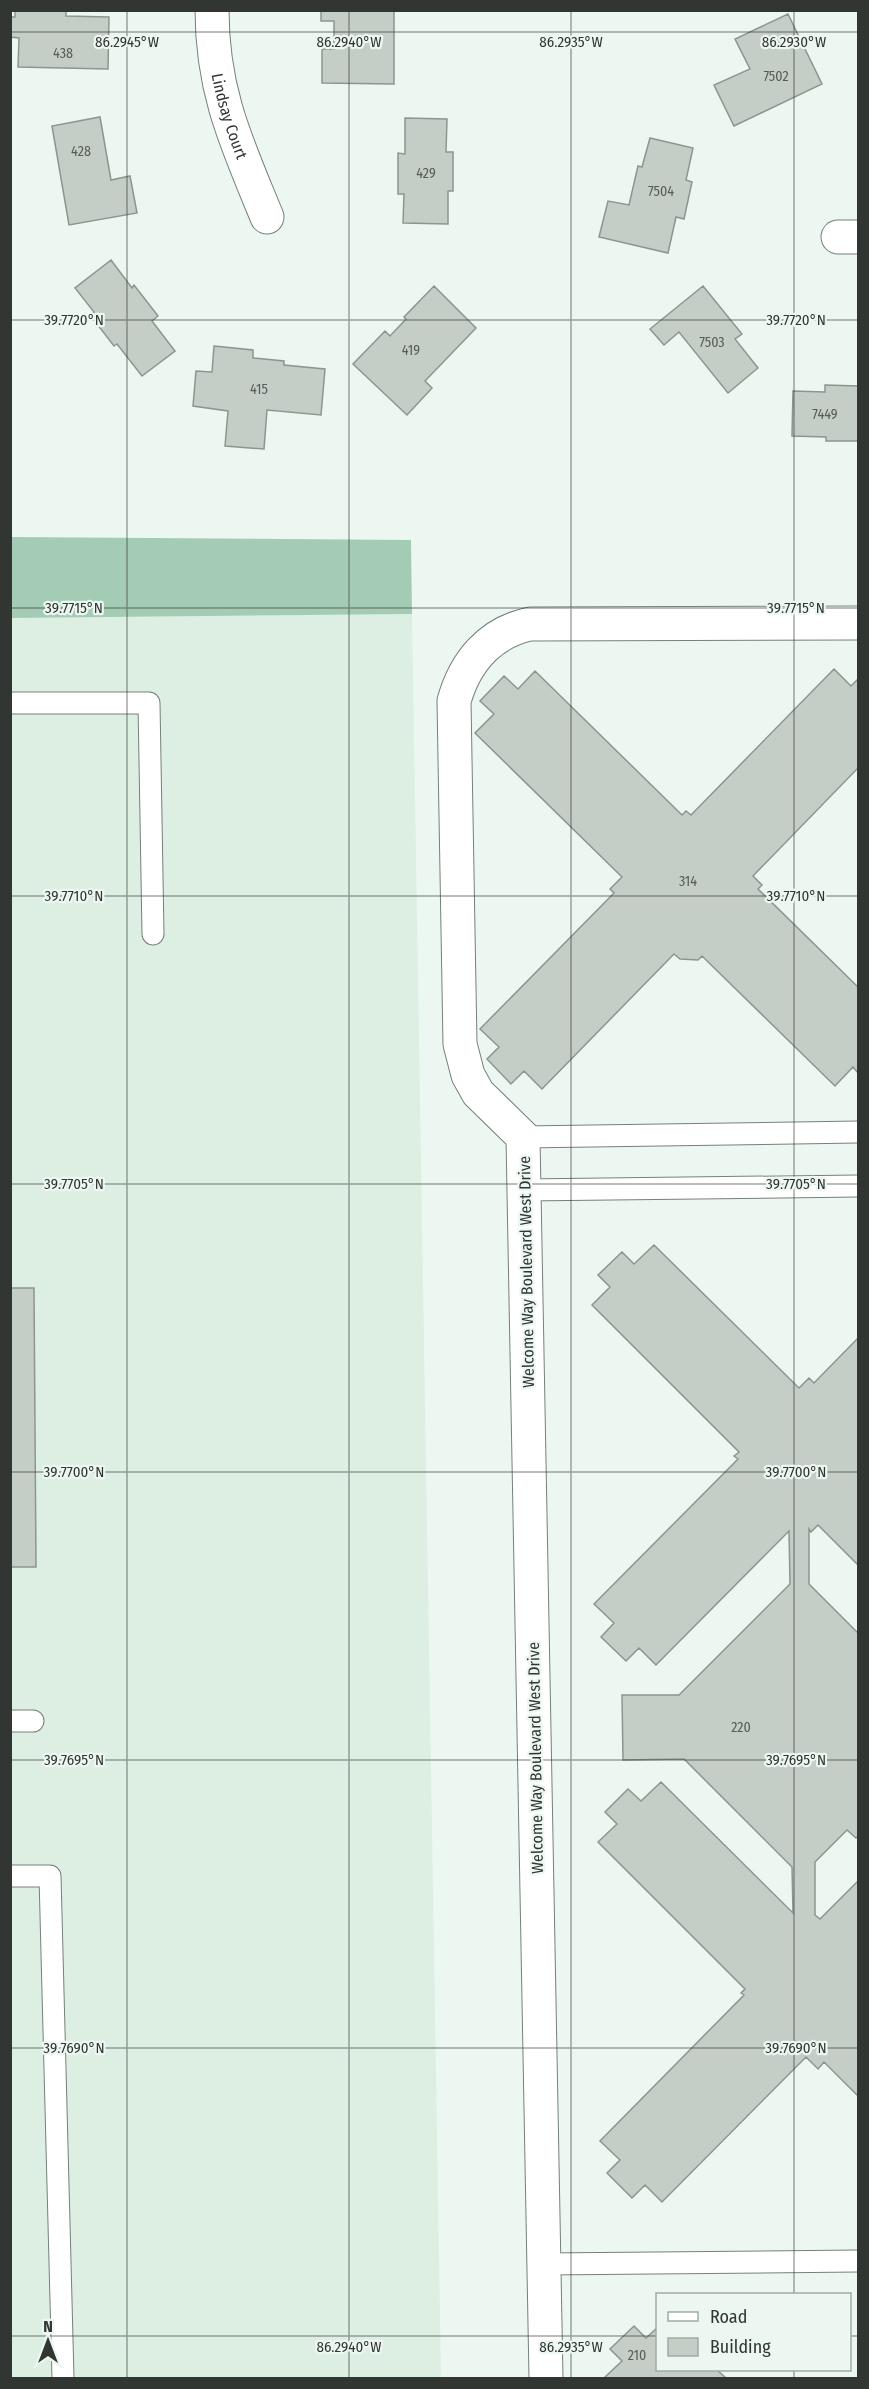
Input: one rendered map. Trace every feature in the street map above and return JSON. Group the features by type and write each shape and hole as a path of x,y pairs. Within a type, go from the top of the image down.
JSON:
{"street":[{"name":"Lindsay Court","path":"212,10 213,48 222,98 237,144 267,217"},
{"path":"523,1137 478,1093 463,1062 458,1034 452,714 463,673 478,652 490,642 519,626 530,624 858,622"},
{"name":"Welcome Way Boulevard West Drive","path":"523,1137 546,2379"}],"lane":[{"path":"10,703 150,704 153,934"},
{"path":"523,1137 858,1132"},
{"path":"524,1190 858,1186"},
{"path":"10,1721 33,1721"},
{"path":"10,1876 50,1876 63,2379"},
{"path":"545,2264 858,2261"}],"shaded area":[{"path":"412,614 441,2378 11,2378 10,618"}],"green space":[{"path":"10,537 411,540 412,614 11,618"}],"building":[{"path":"15,10 66,10 66,16 109,17 108,69 18,67 19,38 10,37 10,17 15,17"},
{"path":"321,10 394,10 394,84 322,83 322,49 334,49 334,21 321,21"},
{"path":"788,14 822,84 734,126 714,85 750,69 735,39"},
{"path":"100,117 111,180 130,176 137,213 69,225 52,126"},
{"path":"405,118 447,119 446,152 453,152 453,191 448,191 448,224 403,223 404,194 398,194 398,153 405,154"},
{"path":"650,138 693,148 686,180 692,182 684,219 676,217 668,253 599,237 608,201 629,205 638,166 642,167"},
{"path":"111,260 132,288 134,285 158,316 152,321 175,351 142,376 117,344 114,346 90,315 94,312 75,288"},
{"path":"434,286 476,328 425,381 432,388 407,415 353,364 385,331 390,336 406,319 404,317"},
{"path":"703,286 742,334 735,339 758,368 728,393 679,332 664,345 650,329"},
{"path":"214,346 253,350 253,358 284,361 284,365 325,369 321,415 267,410 264,449 225,446 228,411 193,406 196,371 212,372"},
{"path":"825,385 858,386 858,441 826,441 826,437 792,436 793,391 825,392"},
{"path":"834,669 851,686 858,679 858,768 753,876 762,885 758,889 858,987 858,1073 853,1067 835,1086 702,956 698,960 680,959 674,954 542,1089 524,1071 511,1084 487,1059 499,1047 480,1029 614,893 610,889 622,877 475,733 494,714 480,701 504,676 518,689 535,671 682,815 686,811 691,815"},
{"path":"654,1245 799,1388 809,1378 814,1383 858,1338 858,1565 818,1525 811,1532 809,1529 809,1584 858,1633 858,1836 856,1838 847,1830 815,1862 815,1915 820,1919 858,1881 858,2096 824,2062 818,2069 806,2057 662,2202 645,2185 632,2198 607,2173 620,2160 600,2141 744,1995 741,1993 745,1989 598,1842 617,1824 605,1812 628,1789 641,1801 661,1782 793,1913 792,1867 684,1759 623,1760 622,1695 679,1695 790,1584 789,1531 656,1665 639,1648 626,1661 601,1637 614,1623 594,1604 738,1459 734,1456 739,1452 592,1305 610,1287 598,1275 622,1252 634,1264"},
{"path":"10,1288 34,1288 36,1567 10,1567"},
{"path":"634,2326 646,2338 656,2329 656,2371 718,2371 726,2378 604,2378 622,2361 610,2349"}]}
